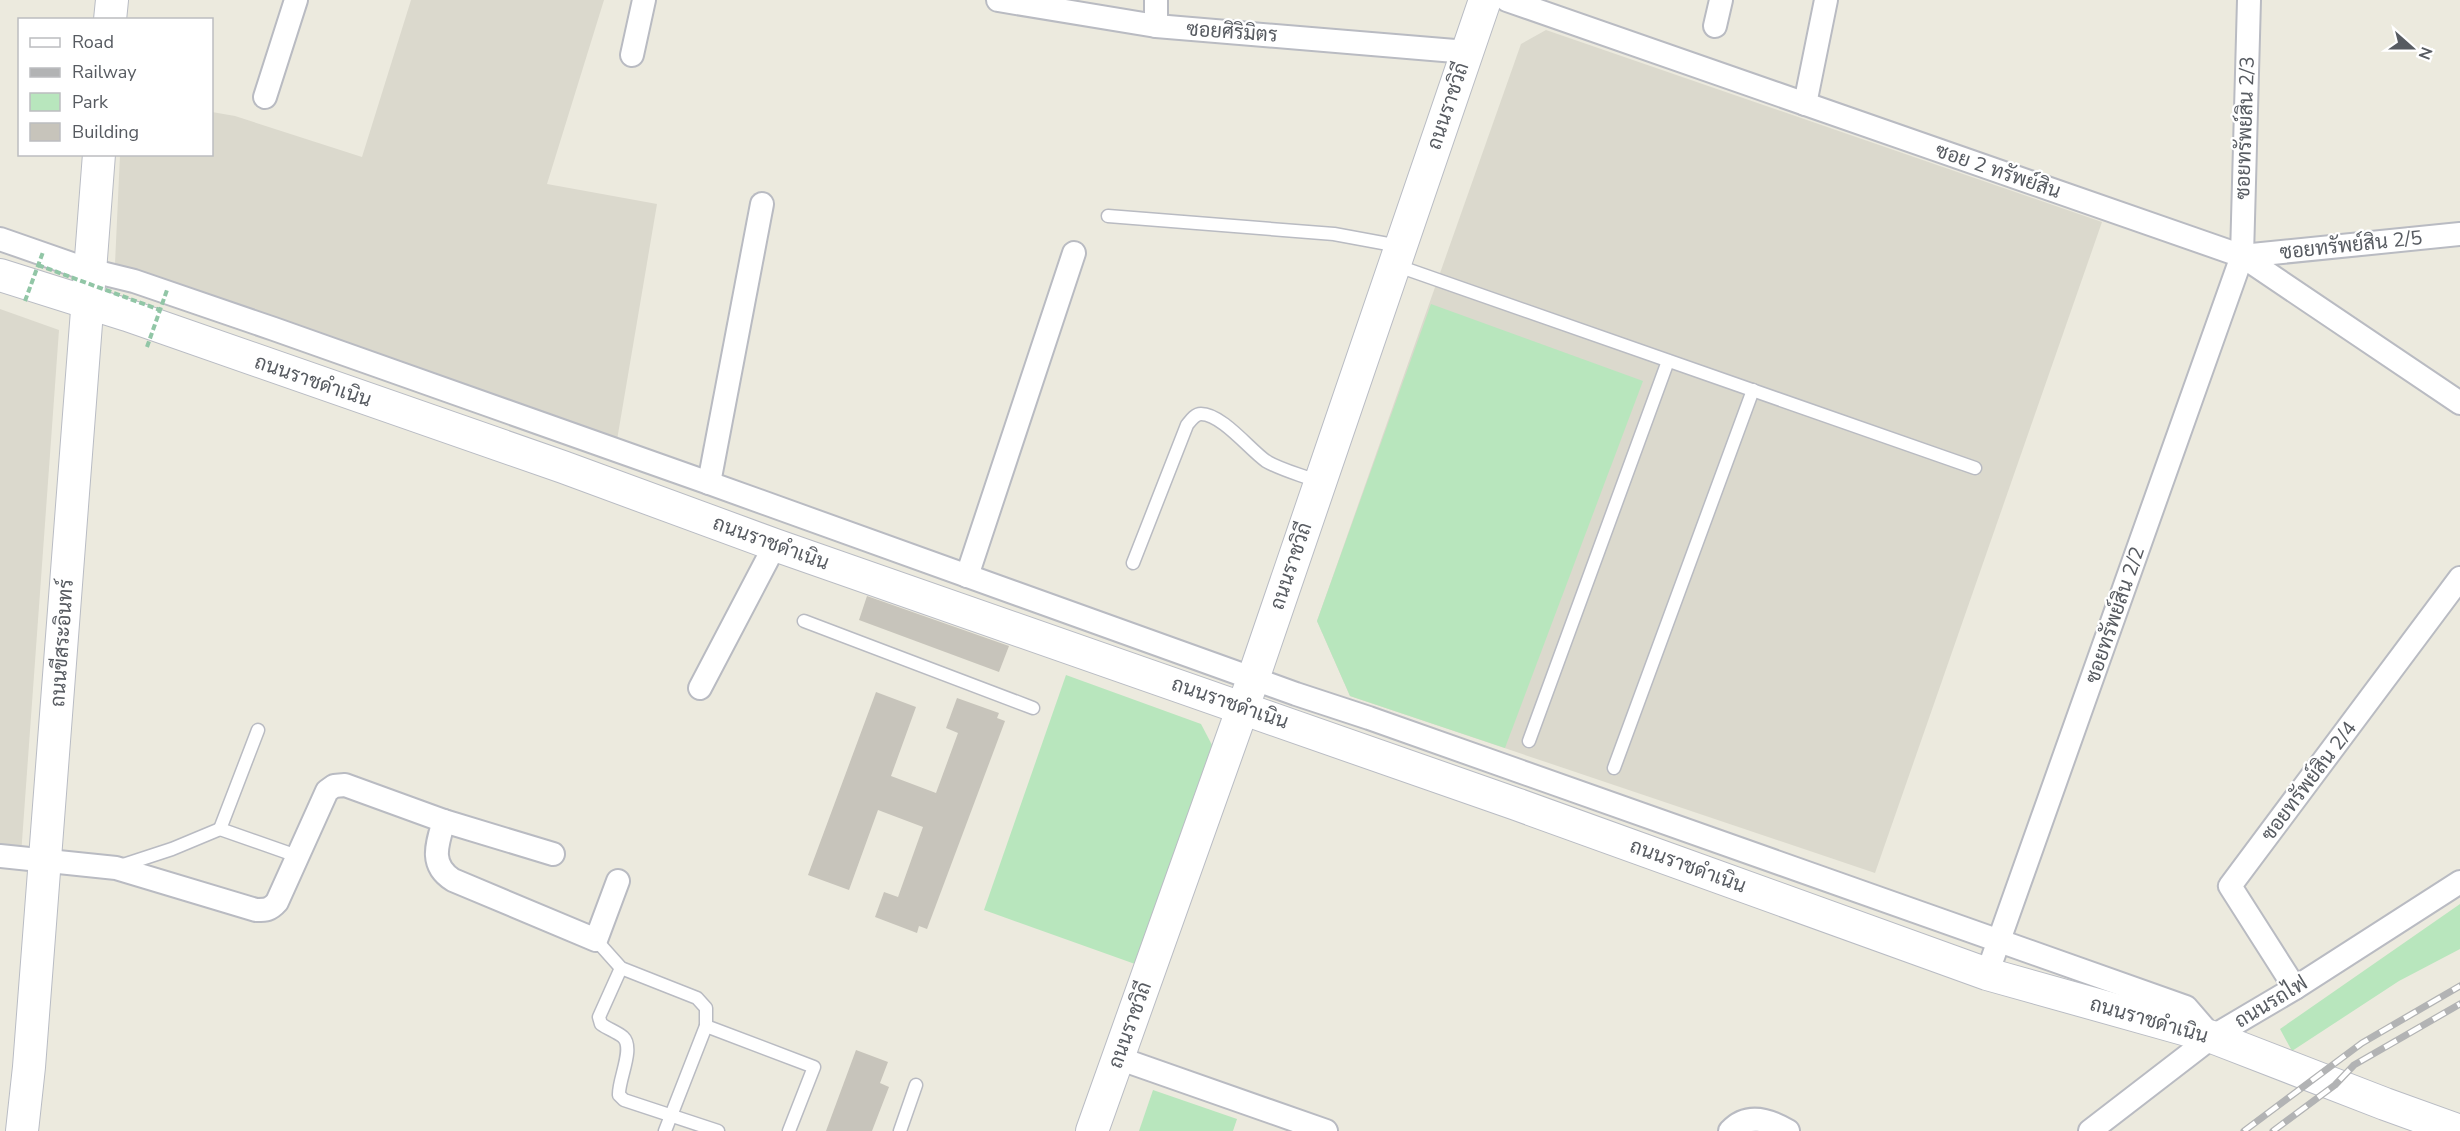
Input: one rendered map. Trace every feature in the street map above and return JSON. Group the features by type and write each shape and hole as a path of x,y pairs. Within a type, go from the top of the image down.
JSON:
{"main road":[{"path":"110,18 112,0"},
{"name":"ถนนราชวิถี","path":"1092,1131 1253,678 1485,0"},
{"name":"ถนนขีสระอินทร์","path":"22,1131 30,1067 99,156"},
{"name":"ถนนราชดำเนิน","path":"0,275 127,315 563,466 776,545 1516,804 1987,974 2212,1037 2460,1131"}],"street":[{"path":"265,97 296,0"},
{"path":"632,55 644,0"},
{"name":"ซอยศิริมิตร","path":"998,0 1156,26 1467,51"},
{"path":"1156,0 1156,26"},
{"name":"ซอย 2 ทรัพย์สิน","path":"1507,0 2242,256 2460,403"},
{"path":"1715,26 1721,0"},
{"path":"1805,104 1826,0"},
{"name":"ซอยทรัพย์สิน 2/3","path":"2242,256 2249,0"},
{"path":"709,483 762,204"},
{"name":"ซอยทรัพย์สิน 2/5","path":"2242,256 2460,234"},
{"path":"0,239 89,270 134,281 274,329 990,585 2186,1007 2212,1037"},
{"path":"967,576 1074,253"},
{"name":"ซอยทรัพย์สิน 2/2","path":"1987,974 2242,256"},
{"path":"261,363 274,329"},
{"path":"563,466 575,437"},
{"path":"700,688 776,545"},
{"name":"ซอยทรัพย์สิน 2/4","path":"2295,988 2230,886 2460,578"},
{"path":"978,616 990,585"},
{"path":"1516,804 1526,775"},
{"path":"0,856 114,868 256,910 271,909 277,902 327,791 334,786 345,785 444,821 553,854"},
{"path":"444,821 439,835 437,856 438,866 443,873 453,880 596,940 618,881"},
{"name":"ถนนรถไฟ","path":"2090,1131 2212,1037 2295,988 2460,882"},
{"path":"1118,1058 1326,1131"},
{"path":"1730,1131 1736,1124 1746,1119 1760,1120 1788,1131"}],"lane":[{"path":"1108,216 1334,234 1397,256 1668,361 1975,468"},
{"path":"1529,741 1668,361"},
{"path":"1614,768 1753,390"},
{"path":"1133,562 1187,425 1193,417 1201,414 1210,417 1242,437 1268,462 1320,482"},
{"path":"804,621 1033,708"},
{"path":"220,829 258,730"},
{"path":"114,868 172,849 220,829 297,856"},
{"path":"596,940 621,968 697,998 706,1008 706,1026 665,1131"},
{"path":"621,968 599,1017 601,1024 623,1037 627,1043 628,1054 619,1085 619,1095 624,1100 718,1131"},
{"path":"706,1026 814,1067 789,1131"},
{"path":"900,1131 916,1085"}],"path":[{"path":"25,301 44,252"},
{"path":"38,265 160,310"},
{"path":"147,347 167,290"}],"shaded area":[{"path":"411,0 604,0 547,184 657,204 617,440 115,264 120,156 213,156 213,112 235,116 362,157"},
{"path":"1546,30 2102,222 1875,873 1350,696 1317,621 1521,44"},
{"path":"0,309 59,330 21,855 0,853"}],"green space":[{"path":"1431,304 1643,381 1505,748 1350,696 1317,621"},
{"path":"1066,675 1201,724 1212,745 1135,964 984,910"},
{"path":"2460,904 2460,949 2399,981 2292,1051 2280,1029"},
{"path":"1153,1090 1237,1119 1233,1131 1139,1131"}],"building":[{"path":"867,596 1009,646 999,672 859,620"},
{"path":"876,692 916,707 891,776 936,793 958,733 946,728 957,698 999,713 997,718 1005,721 927,929 919,926 917,933 875,917 884,892 898,897 923,827 878,810 849,890 808,875"},
{"path":"856,1050 888,1062 880,1083 889,1087 872,1131 826,1131"}],"railway":[{"path":"2244,1131 2362,1043 2460,986"},
{"path":"2273,1131 2335,1085 2354,1065 2460,1004"}]}
